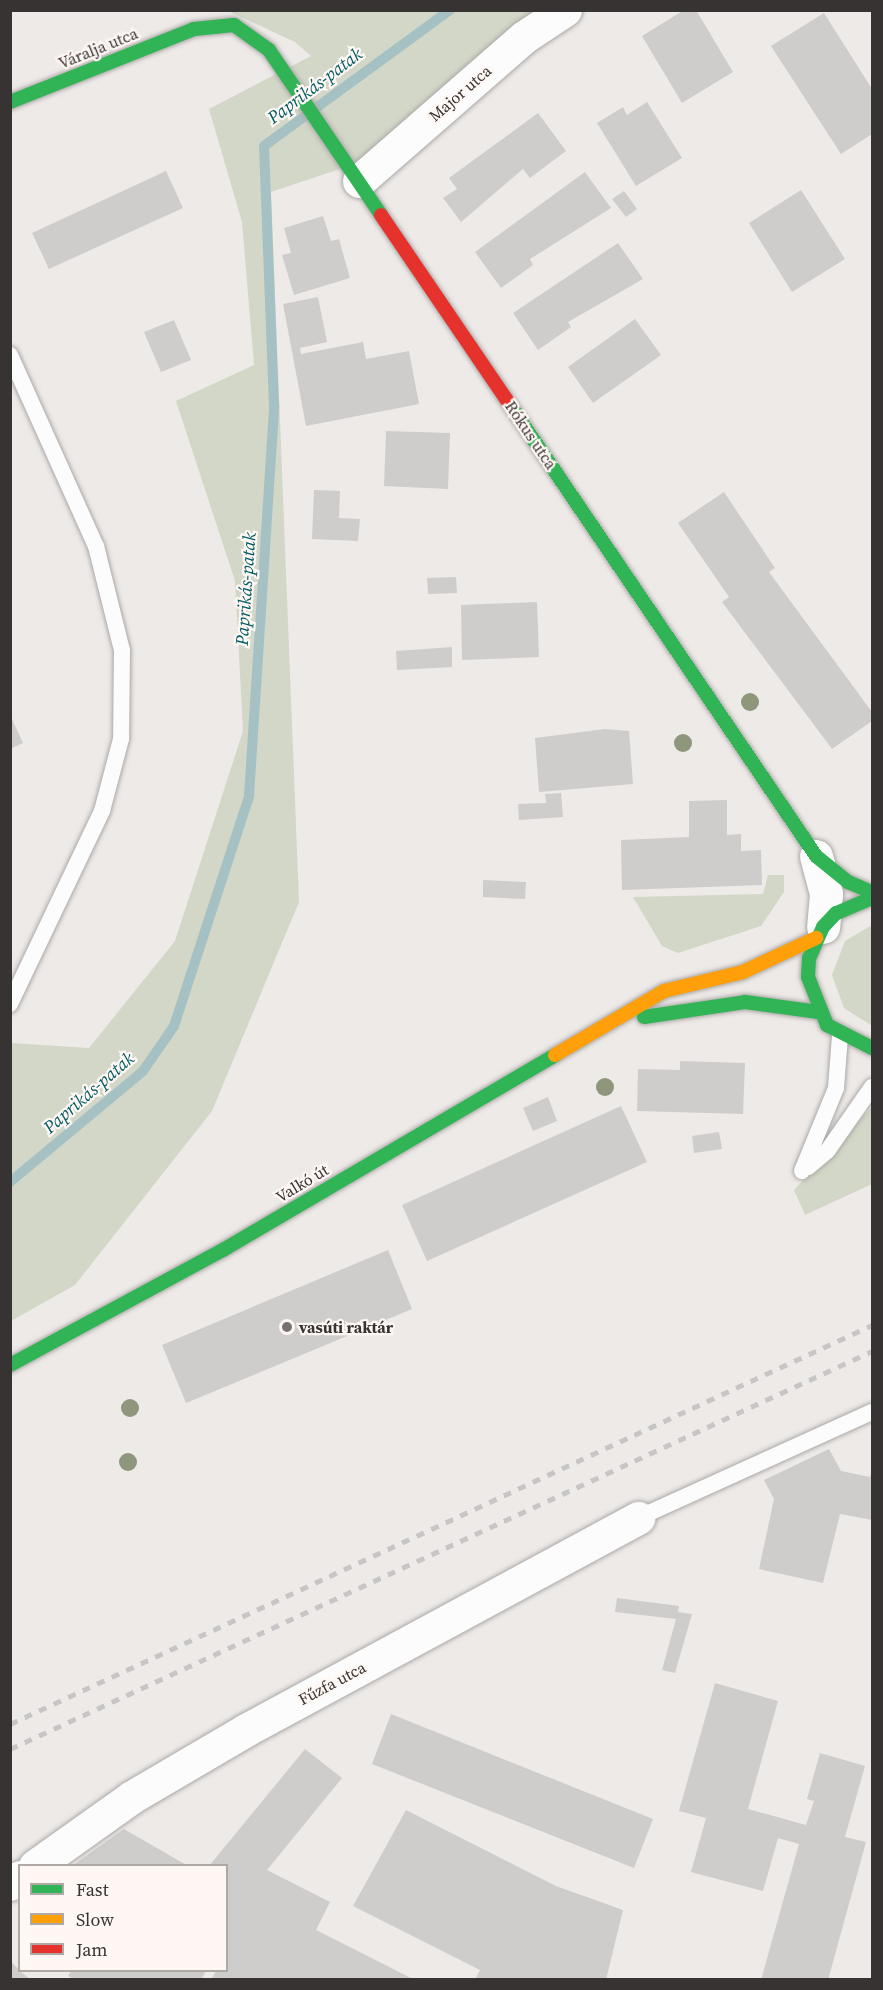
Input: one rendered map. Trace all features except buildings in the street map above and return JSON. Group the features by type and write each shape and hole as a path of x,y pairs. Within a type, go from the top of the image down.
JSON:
{"street":[{"name":"Major utca","path":"359,181 524,37 566,10"},
{"name":"Rókus utca","path":"234,25 269,50 292,79 816,856 848,882 873,892"},
{"name":"Váralja utca","path":"10,102 194,29 234,25"},
{"name":"Rókus utca","path":"816,856 825,894 819,933"},
{"name":"Valkó út","path":"10,1365 224,1250 664,992 764,965 819,933 836,913 873,898"},
{"path":"819,933 807,977 818,1012 840,1036 873,1048"},
{"path":"607,1024 708,1004 745,1002 818,1012"},
{"name":"Fűzfa utca","path":"38,1864 132,1797 246,1730 638,1518"}],"lane":[{"path":"10,355 96,546 122,650 121,740 102,811 10,1004"},
{"path":"840,1036 836,1088 802,1171 828,1150 873,1088"},
{"path":"638,1518 873,1412"}],"green space":[{"path":"228,11 542,11 370,159 271,192 299,902 212,1111 75,1285 11,1321 11,1043 89,1048 175,941 243,731 235,581 176,401 254,365 242,222 209,109 311,56 295,42"},
{"path":"768,875 784,875 784,892 761,926 678,953 662,946 633,897 763,894"},
{"path":"872,925 872,1026 844,1008 832,975 845,941"},
{"path":"872,1107 872,1184 805,1215 794,1190"}],"waterway":[{"name":"Paprikás-patak","path":"10,1182 143,1071 174,1026 249,796 274,406 264,146 450,10"}],"railway":[{"path":"10,1724 872,1325"},
{"path":"10,1749 872,1351"}],"traffic: fast":[{"path":"10,102 194,29 234,25 269,50 381,215"},
{"path":"510,405 816,856 848,882 872,892"},
{"path":"872,898 836,913 823,927 809,958 808,977 827,1025 872,1048"},
{"path":"644,1017 745,1002 818,1012"},
{"path":"10,1365 223,1250 555,1055"}],"traffic: slow":[{"path":"555,1055 664,991 743,972 816,938"}],"traffic: jam":[{"path":"381,215 510,405"}],"place":[{"name":"vasúti raktár","path":"287,1327"}]}
